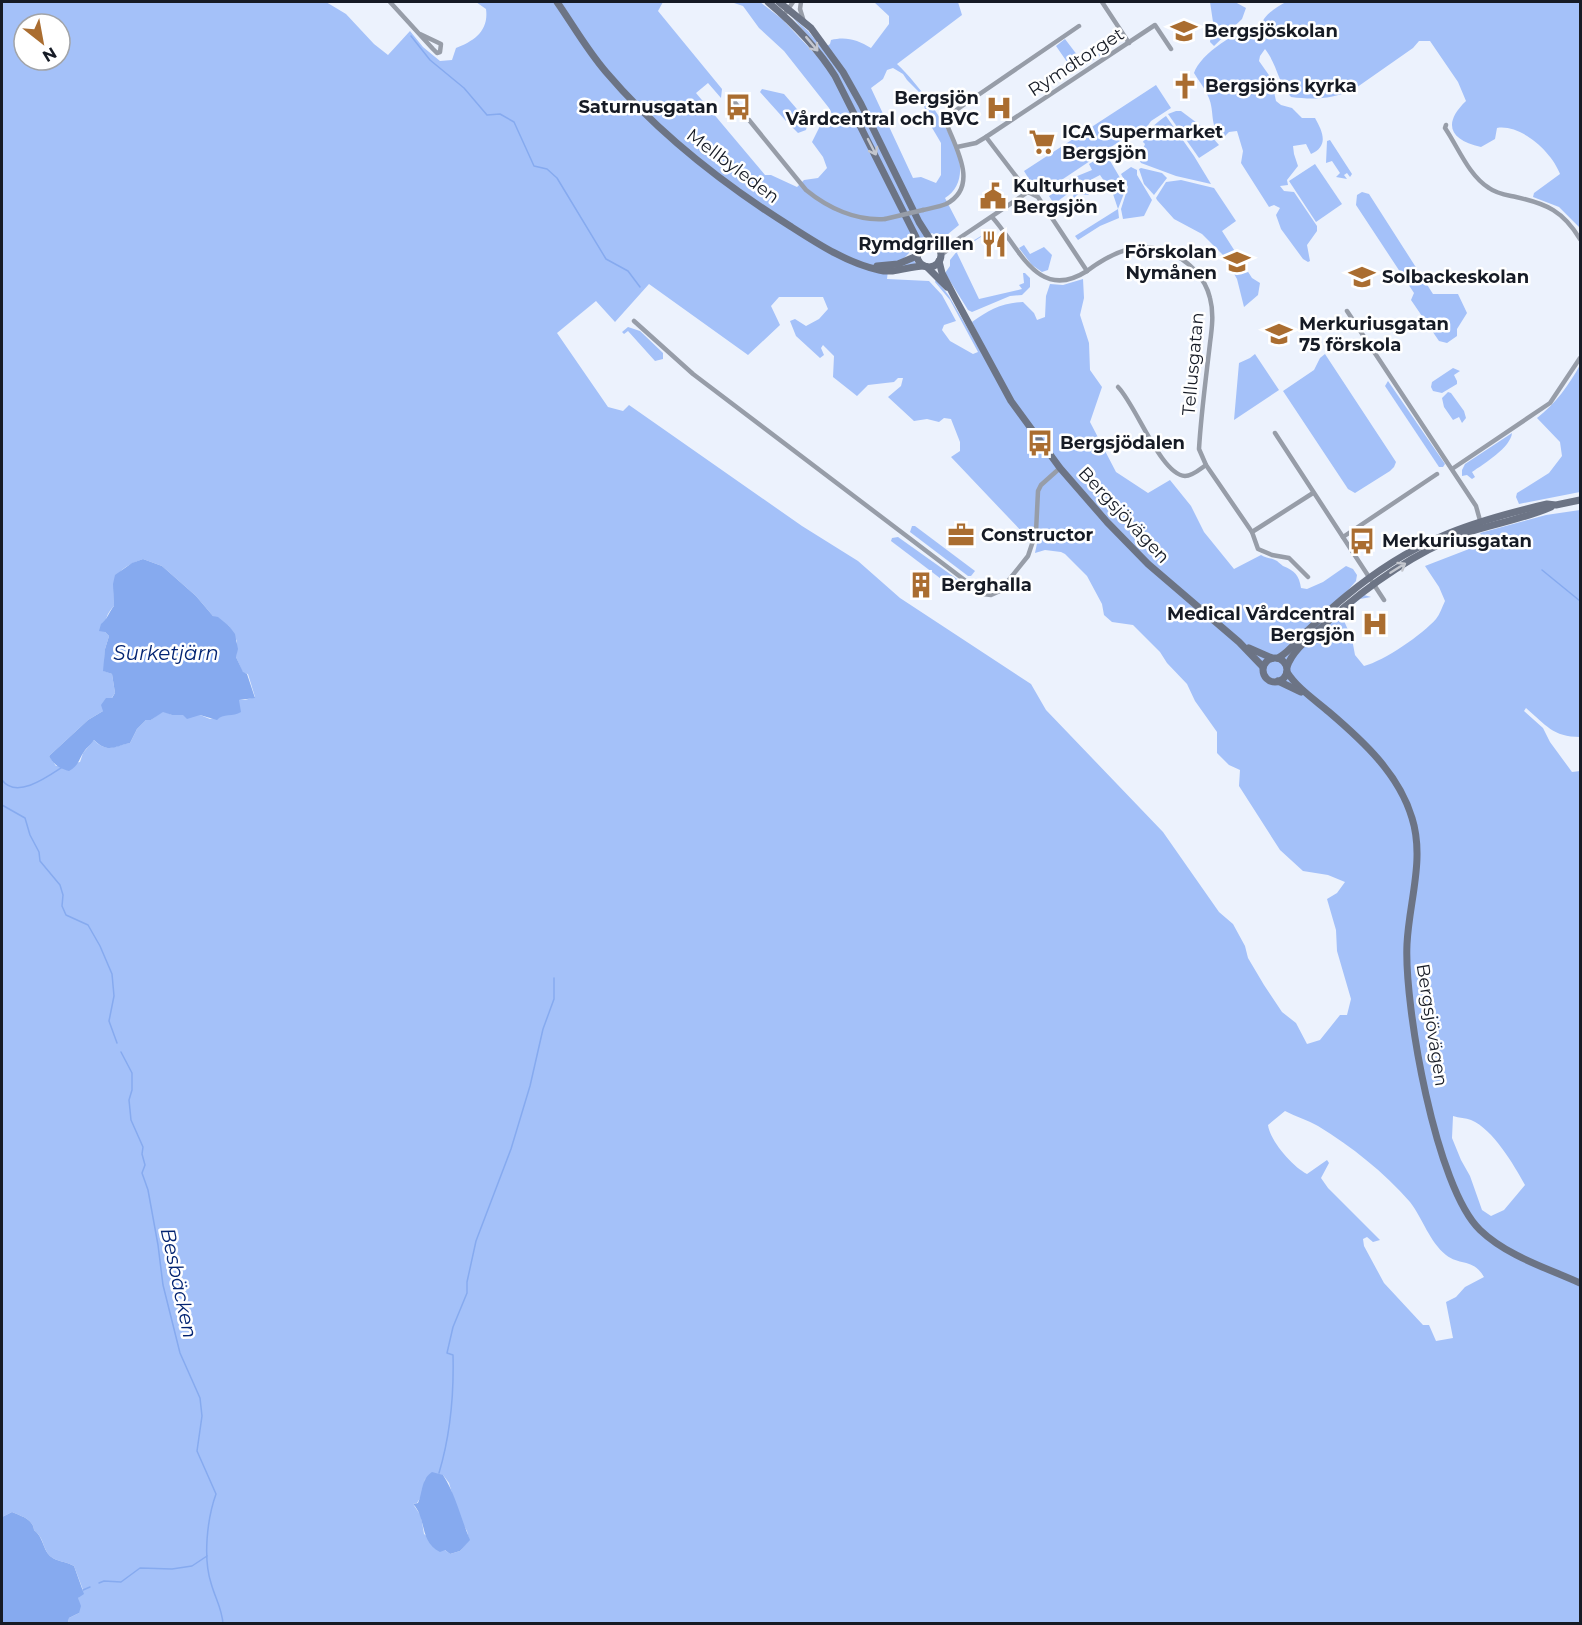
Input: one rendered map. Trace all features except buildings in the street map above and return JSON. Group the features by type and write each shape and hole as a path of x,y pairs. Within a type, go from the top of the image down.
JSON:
{"main road":[{"name":"Mellbyleden","path":"557,2 606,72 648,116 700,162 749,200 843,258 876,270 892,271 925,266"},
{"name":"Bergsjövägen","path":"768,2 804,22 820,40 849,83 919,222 937,252 942,273 1011,401 1060,468 1107,522 1148,564 1239,642 1263,667 1265,678 1278,681 1316,701"},
{"name":"Bergsjövägen","path":"779,2 814,45 835,76 916,237 919,262 954,296"},
{"path":"918,253 924,245 937,252 934,266 925,266"},
{"name":"Mellbyleden","path":"872,267 898,264 918,253"},
{"path":"1263,667 1266,661 1288,652 1330,610 1422,544 1481,524 1581,500"},
{"path":"1278,681 1284,678 1293,655 1371,581"},
{"name":"Bergsjövägen","path":"1239,642 1252,650 1284,661 1298,686 1347,728 1382,763 1400,790 1412,817 1416,833 1417,857 1407,945 1411,1009 1432,1117 1443,1155 1460,1201 1474,1223 1493,1241 1516,1254 1581,1283"}],"street":[{"path":"390,2 437,53 440,52 442,45 438,41 420,34"},
{"path":"786,13 793,2"},
{"path":"786,13 801,2"},
{"path":"801,2 800,9 804,22"},
{"path":"1102,2 1129,43"},
{"name":"Rymdtorget","path":"957,147 976,143 987,137 1155,25 1171,49"},
{"path":"730,95 806,190 817,199 841,211 870,219 885,219 946,204 955,197 962,188 964,175 957,147 945,120 948,114 1079,26"},
{"path":"1446,124 1445,128 1475,175 1485,186 1496,192 1536,202 1554,210 1566,219 1581,238"},
{"path":"987,137 1028,192 1038,197 1087,271"},
{"path":"937,252 949,249 952,243 1028,192"},
{"name":"Tellusgatan","path":"992,218 1028,266 1041,275 1058,280 1073,279 1109,256 1124,250 1149,248 1163,250 1192,267 1210,295 1213,322 1200,444 1201,455 1252,532"},
{"path":"1347,311 1476,506 1481,524"},
{"path":"634,321 693,374 983,594 991,595 1000,591 1028,556 1036,532 1038,491 1041,485 1060,468"},
{"path":"1452,469 1550,403 1581,358"},
{"path":"1118,387 1170,469 1186,476 1206,465"},
{"path":"1275,433 1384,600"},
{"path":"1343,537 1437,474"},
{"path":"1308,577 1289,558 1272,555 1258,549 1252,532 1313,493"}],"shaded area":[{"path":"2,2 326,2 346,14 374,44 388,55 410,31 423,47 440,61 452,60 456,48 469,42 483,29 486,9 476,2 663,2 658,11 722,89 721,98 708,83 696,93 765,175 771,175 797,187 804,180 818,178 827,168 823,157 812,142 820,126 832,114 784,51 759,28 743,6 731,2 760,2 782,19 816,55 821,51 792,17 823,49 830,44 831,40 842,38 857,41 871,48 889,24 889,16 874,2 958,2 962,15 897,64 936,111 958,154 959,180 952,192 945,198 959,225 942,239 932,233 913,243 909,253 902,260 914,260 916,264 888,270 887,279 929,281 942,295 956,321 944,325 942,330 950,341 973,354 978,352 950,300 935,282 936,279 949,296 980,350 985,348 972,322 996,308 1023,302 1034,313 1037,320 1045,317 1046,296 1050,284 1063,285 1083,279 1084,298 1080,315 1089,343 1090,370 1102,387 1090,422 1116,472 1148,493 1170,480 1191,506 1204,532 1234,569 1261,555 1276,560 1293,572 1298,577 1301,588 1307,589 1323,582 1346,566 1353,569 1357,575 1356,581 1337,603 1340,612 1364,595 1371,597 1360,599 1341,614 1352,639 1355,655 1364,666 1382,659 1403,646 1437,617 1445,601 1425,566 1482,544 1484,540 1480,533 1546,515 1580,510 1580,737 1556,732 1526,708 1524,711 1543,728 1550,742 1572,772 1580,771 1580,1623 68,1623 69,1618 79,1613 78,1598 83,1590 74,1566 50,1556 31,1523 26,1518 12,1512 2,1517","holes":["893,68 903,74 919,92 931,126 941,143 941,175 936,183 921,177 913,178 871,88 883,79 887,70","649,284 748,355 780,325 771,306 779,297 823,297 828,309 819,319 806,326 795,319 790,321 796,336 820,358 824,355 821,348 823,345 834,356 833,377 857,396 868,385 894,382 898,378 903,378 901,386 888,397 914,421 927,419 939,422 944,418 951,419 960,442 960,451 951,457 1025,535 1027,530 1040,529 1035,553 1045,550 1065,554 1087,576 1102,604 1104,615 1112,622 1133,625 1187,684 1195,701 1217,732 1217,753 1229,765 1240,770 1239,786 1280,850 1303,871 1328,875 1345,882 1337,893 1327,899 1336,930 1337,951 1351,999 1347,1015 1340,1015 1320,1040 1307,1044 1296,1023 1282,1012 1264,985 1248,958 1245,946 1233,924 1219,912 1163,832 1046,710 1031,684 900,598 858,561 802,526 629,405 623,411 608,407 557,333 596,301 615,322","143,559 162,566 196,596 213,616 229,626 237,641 236,657 243,673 248,674 255,697 239,700 230,715 210,719 200,715 172,715 163,711 151,720 146,720 137,729 130,743 107,748 94,740 83,753 80,762 56,766 49,756 88,720 103,711 115,693 112,674 104,671 105,649 109,636 105,632 105,624 114,606 115,581 121,571","1285,1111 1331,1134 1355,1151 1400,1191 1415,1209 1435,1243 1446,1255 1480,1271 1484,1277 1465,1287 1456,1297 1446,1302 1453,1338 1436,1341 1429,1325 1423,1325 1384,1283 1364,1246 1363,1239 1367,1237 1373,1242 1380,1240 1328,1188 1321,1178 1329,1163 1327,1160 1307,1174 1295,1166 1283,1153 1268,1125","1453,1116 1471,1120 1479,1125 1502,1148 1525,1185 1504,1210 1491,1216 1482,1210 1470,1176 1452,1138","443,1475 449,1483 459,1517 469,1540 460,1551 450,1554 424,1534 421,1516 413,1504 417,1503 422,1495 425,1479"]},
{"path":"1210,2 1235,2 1246,8 1242,19 1214,46 1210,42 1213,22"},
{"path":"1286,2 1580,2 1580,228 1559,207 1533,197 1534,193 1560,174 1550,157 1534,141 1516,130 1506,128 1497,128 1495,139 1481,147 1470,144 1456,135 1452,124 1454,117 1466,101 1458,82 1430,41 1419,41 1413,48 1353,90 1330,97 1315,98 1291,97 1265,49 1259,61 1271,78 1276,101 1292,108 1302,118 1315,118 1323,138 1317,151 1311,154 1306,144 1293,146 1298,166 1287,180 1288,185 1280,186 1284,191 1294,192 1317,226 1317,231 1307,245 1310,261 1303,259 1281,229 1276,215 1280,208 1274,205 1269,207 1241,163 1243,151 1237,131 1229,132 1222,139 1215,128 1210,100 1194,73 1212,50 1242,32 1260,28 1274,9"},
{"path":"1065,39 1084,64 1102,52 1103,54 1074,72 1056,46"},
{"path":"1156,85 1171,108 1151,121 1142,134 1126,137 1039,195 1024,171"},
{"path":"762,89 784,94 808,122 806,130 798,133 790,125 793,122 789,119 786,121 760,92"},
{"path":"1181,111 1205,129 1219,145 1199,158 1168,114"},
{"path":"1166,116 1211,184 1176,176 1141,163 1139,159 1147,133"},
{"path":"1330,140 1352,174 1350,177 1347,173 1344,175 1347,179 1336,177 1340,173 1332,161 1326,163 1327,141"},
{"path":"1126,142 1128,145 1109,159 1126,188 1118,209 1113,194 1100,175 1079,186 1086,188 1089,195 1078,194 1073,199 1074,189 1054,204 1049,196 1064,187 1070,179 1092,170 1089,164"},
{"path":"1315,164 1342,204 1316,222 1289,181"},
{"path":"1131,167 1137,170 1137,175 1152,200 1144,216 1123,219 1121,209 1128,187 1121,174"},
{"path":"1139,169 1162,173 1167,178 1154,195 1144,184"},
{"path":"1181,180 1214,188 1236,221 1222,231 1252,278 1260,283 1258,295 1244,307 1237,279 1224,256 1202,234 1174,219 1156,198 1166,182"},
{"path":"1362,192 1369,194 1433,294 1458,294 1467,313 1457,329 1457,336 1447,343 1439,341 1411,300 1414,293 1356,205 1357,195"},
{"path":"1118,209 1119,218 1100,226 1078,240 1075,236"},
{"path":"994,228 957,253 979,299 1022,289 1019,285 1024,283 1023,273 1030,278 1030,287 1022,295 1010,296 972,312 968,310 945,273 950,266 950,260 958,250"},
{"path":"1024,245 1030,254 1044,247 1052,255 1048,270 1042,272 1032,265 1019,248"},
{"path":"628,327 640,331 663,353 663,359 655,361 628,331 624,334 622,332"},
{"path":"1255,354 1279,390 1234,420 1239,363"},
{"path":"1325,354 1396,462 1390,471 1355,493 1348,489 1283,391 1314,370 1320,358"},
{"path":"1580,365 1580,492 1519,504 1517,493 1549,473 1562,456 1560,442 1537,418 1562,393"},
{"path":"1453,368 1460,371 1454,375 1457,384 1442,393 1433,391 1432,382"},
{"path":"1388,381 1445,464 1443,467 1439,467 1385,386"},
{"path":"1448,392 1464,411 1466,418 1462,423 1459,417 1453,420 1444,407 1442,398"},
{"path":"1512,433 1502,449 1472,472 1475,477 1472,479 1467,475 1462,476 1465,464"},
{"path":"912,526 975,571 968,576 910,532"},
{"path":"898,537 964,584 963,590 957,591 891,541 892,538"}],"water":[{"name":"Surketjärn","path":"143,559 162,566 196,596 213,616 218,617 229,626 235,634 238,649 236,657 243,672 247,674 255,698 239,700 241,712 222,716 217,720 200,715 187,719 183,715 163,712 151,720 146,720 137,729 130,743 108,748 94,740 75,766 69,771 65,770 55,764 49,756 88,720 103,711 101,705 106,698 112,698 115,693 112,674 103,671 109,636 99,631 101,624 114,606 115,575 132,563"},
{"path":"432,1472 443,1475 448,1483 470,1540 460,1551 450,1554 445,1550 440,1552 433,1548 413,1504 418,1503 424,1482"},
{"path":"12,1512 26,1518 31,1523 50,1556 74,1566 84,1594 78,1598 81,1606 79,1613 69,1618 68,1623 2,1623 2,1517"}],"waterway":[{"path":"411,36 430,60 464,88 487,115 500,114 514,122 534,166 547,169 557,178 606,259 628,271 640,287"},
{"path":"1542,570 1580,601"},
{"path":"2,780 15,788 23,787 61,768"},
{"path":"2,805 25,818 30,835 39,852 40,861 60,885 63,895 62,906 66,915 88,925 100,946 112,974 114,996 109,1021 117,1043"},
{"path":"439,1473 451,1415 453,1355 447,1353 453,1327 467,1293 467,1282 476,1241 511,1149 530,1086 543,1029 554,999 554,978"},
{"name":"Besbäcken","path":"121,1052 132,1073 132,1090 129,1100 131,1120 143,1147 145,1165 142,1173 148,1190 163,1285 180,1353 200,1398 202,1416 197,1451 216,1494 208,1527 207,1562 223,1624"},
{"path":"99,1583 121,1582 140,1568 172,1569 192,1566 207,1556"},
{"path":"83,1590 90,1587"}],"place":[{"name":"Bergsjöskolan","path":"1184,31"},
{"name":"Bergsjöns kyrka","path":"1185,86"},
{"name":"Saturnusgatan","path":"738,107"},
{"name":"Bergsjön Vårdcentral och BVC","path":"999,108"},
{"name":"ICA Supermarket Bergsjön","path":"1042,142"},
{"name":"Kulturhuset Bergsjön","path":"993,196"},
{"name":"Rymdgrillen","path":"994,244"},
{"name":"Förskolan Nymånen","path":"1237,262"},
{"name":"Solbackeskolan","path":"1362,277"},
{"name":"Merkuriusgatan 75 förskola","path":"1279,334"},
{"name":"Bergsjödalen","path":"1040,443"},
{"name":"Constructor","path":"961,535"},
{"name":"Merkuriusgatan","path":"1362,541"},
{"name":"Berghalla","path":"921,585"},
{"name":"Medical Vårdcentral Bergsjön","path":"1375,624"}]}
